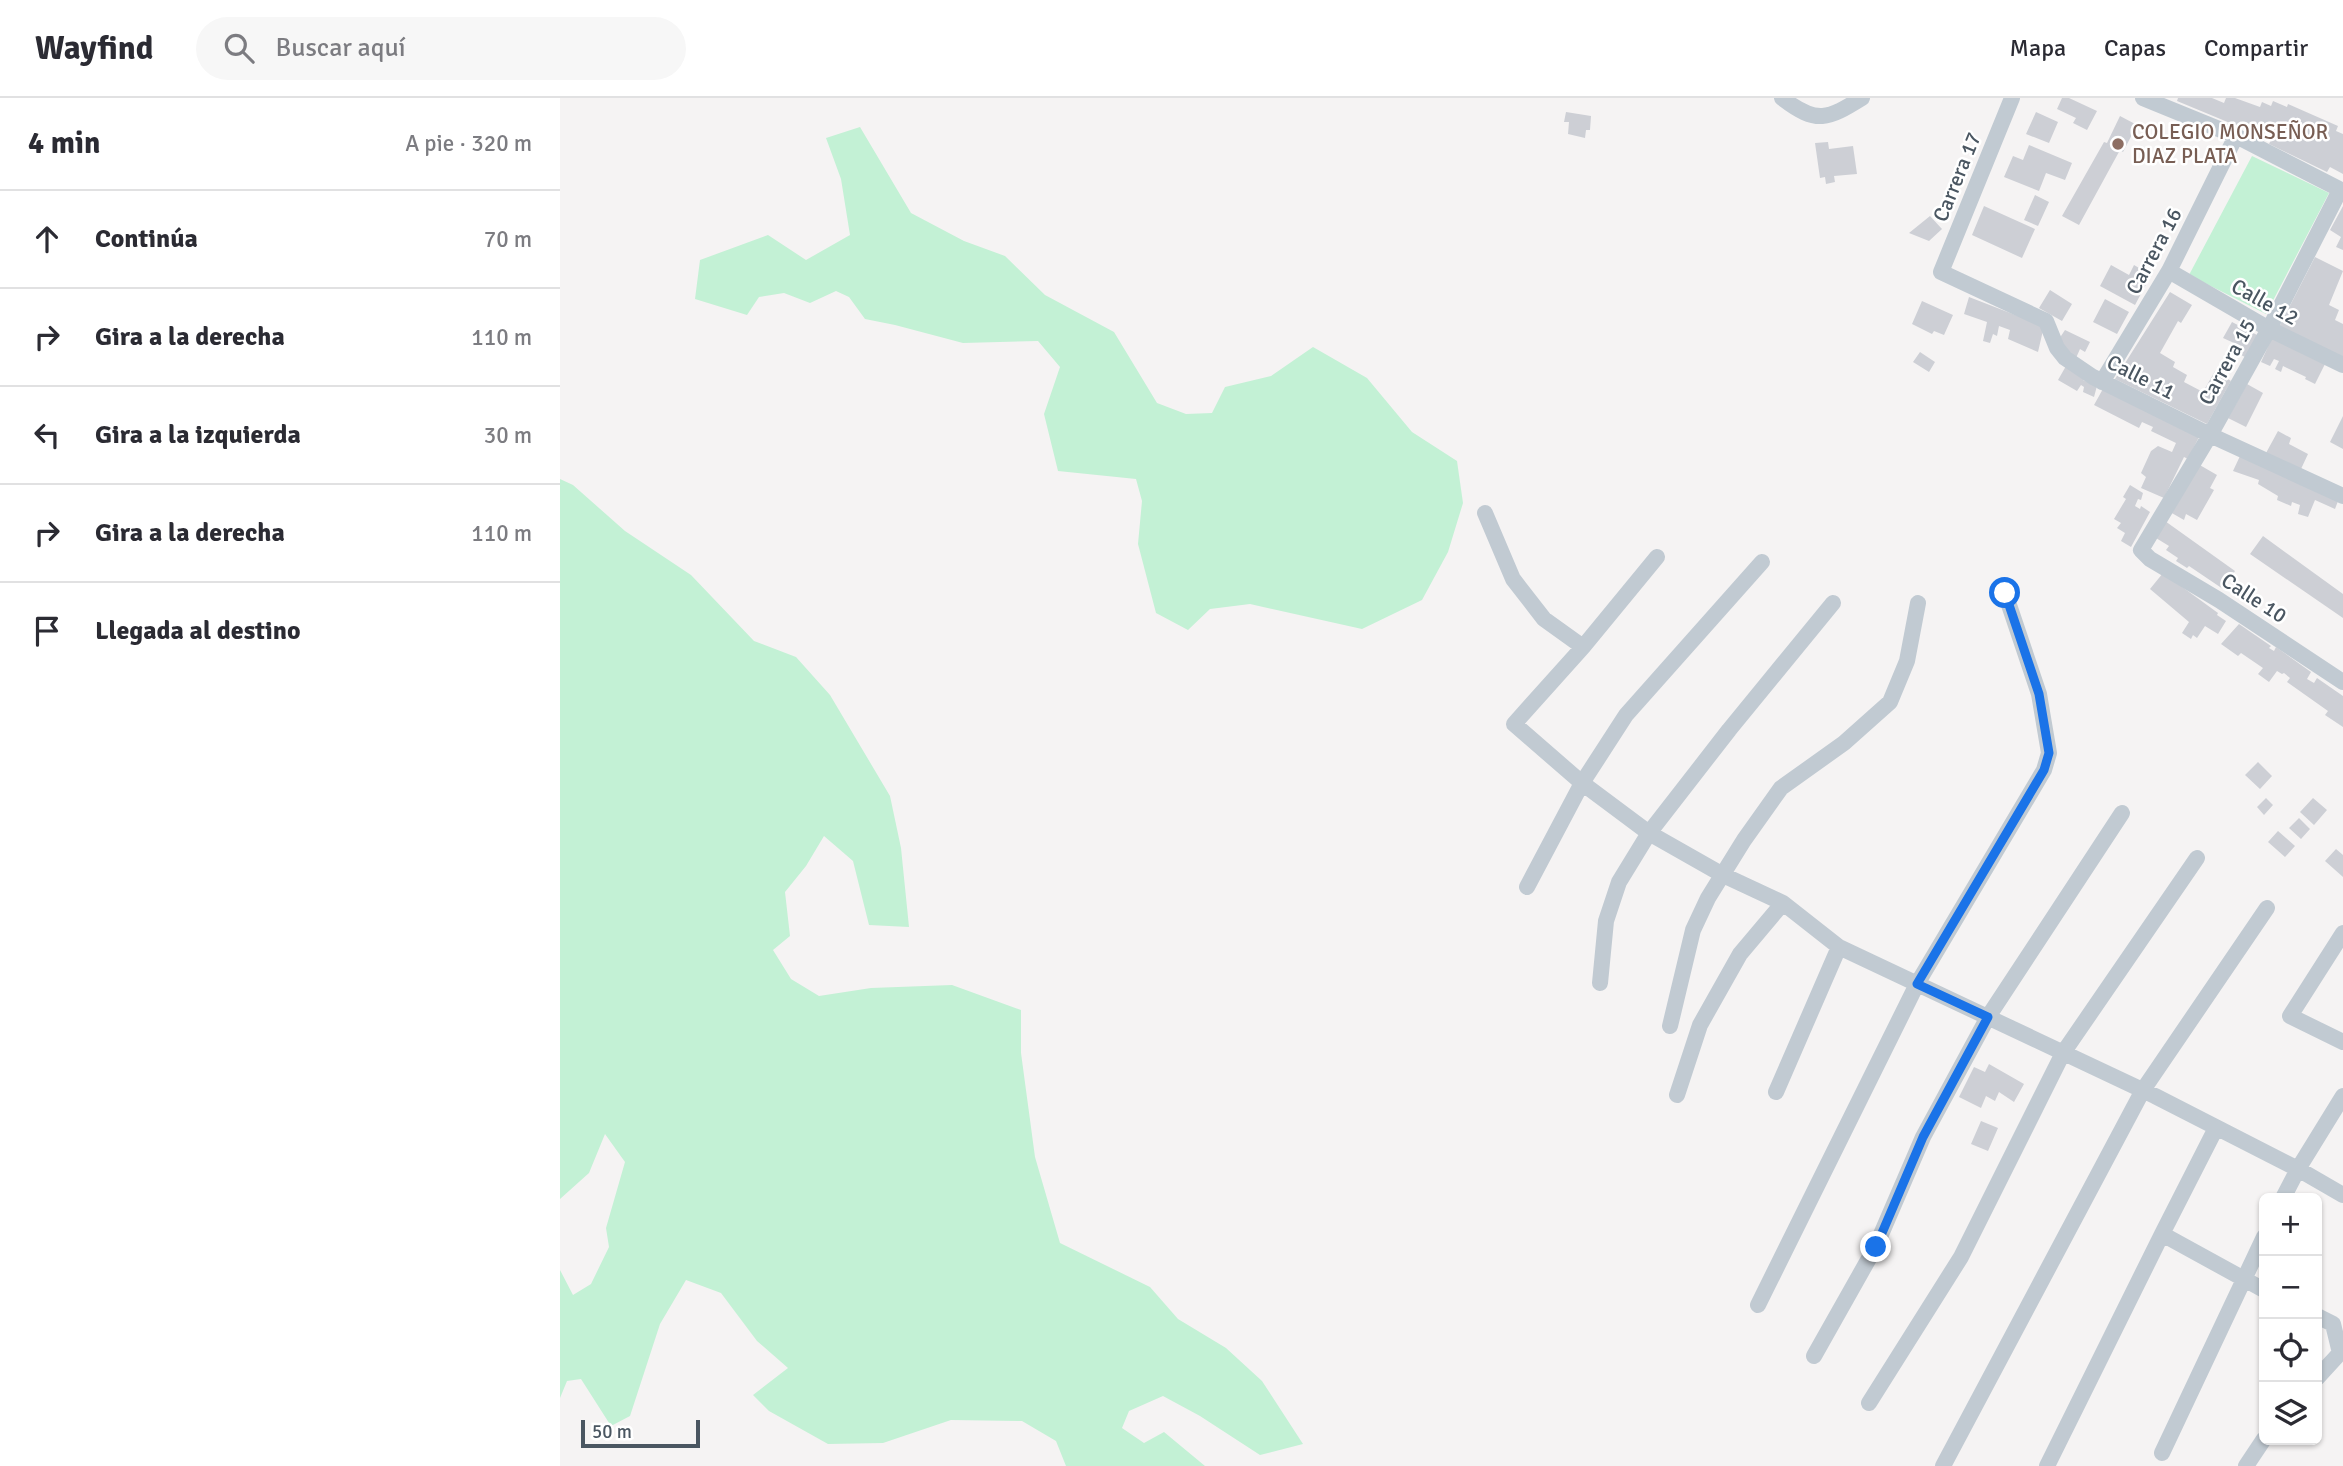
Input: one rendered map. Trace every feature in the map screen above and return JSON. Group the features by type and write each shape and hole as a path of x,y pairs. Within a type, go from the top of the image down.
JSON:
{"street":[{"path":"1782,98 1815,117 1835,115 1863,98"},
{"name":"Carrera 17","path":"1941,272 2012,98"},
{"path":"2143,98 2236,136 2342,190"},
{"name":"Carrera 16","path":"2102,382 2169,271 2236,136"},
{"name":"Carrera 15","path":"2141,550 2210,435 2342,190"},
{"name":"Calle 12","path":"2169,271 2269,329 2343,365"},
{"name":"Calle 11","path":"1941,272 2046,321 2057,348 2065,358 2102,382 2343,496"},
{"path":"1485,513 1513,579 1544,619 1583,648"},
{"name":"Calle 10","path":"2141,550 2150,559 2220,600 2343,682"},
{"path":"1657,557 1583,648 1514,724 1582,783 1649,833 1723,875 1783,902 1839,947 2143,1090 2298,1169 2343,1195"},
{"path":"1527,887 1582,783 1626,715 1762,562"},
{"path":"1758,1305 1917,984 2044,770 2049,753 2039,694 2005,593"},
{"path":"1600,983 1606,921 1619,882 1649,833 1833,603"},
{"path":"1670,1026 1693,930 1708,898 1781,788 1844,743 1890,702 1907,661 1918,603"},
{"path":"1814,1356 1876,1247 1923,1137 1988,1017 2122,813"},
{"path":"1869,1403 1961,1256 2063,1053 2197,858"},
{"path":"1676,1095 1700,1025 1740,954 1783,902"},
{"path":"1943,1466 2143,1090 2267,908"},
{"path":"2343,933 2290,1016 2343,1042"},
{"path":"1776,1092 1839,947"},
{"path":"2286,1193 2343,1096"},
{"path":"2047,1466 2216,1128"},
{"path":"2162,1234 2259,1287"},
{"path":"2162,1452 2259,1247"},
{"path":"2322,1318 2333,1324 2340,1353 2322,1373"},
{"path":"2246,1466 2261,1445"}],"green space":[{"path":"860,127 911,213 964,241 1005,256 1045,295 1114,332 1157,403 1186,414 1212,413 1225,387 1271,376 1313,347 1367,378 1412,432 1457,461 1463,503 1448,552 1422,600 1362,629 1250,604 1210,609 1188,630 1156,613 1138,544 1142,501 1136,479 1058,471 1044,414 1060,367 1038,341 963,343 865,319 849,297 836,291 810,303 784,293 759,297 747,315 695,299 700,260 768,235 806,260 850,235 841,179 826,138"},
{"path":"2252,156 2329,193 2266,314 2189,275"},
{"path":"560,479 573,485 625,531 691,575 754,641 796,657 830,695 890,796 901,848 909,927 869,925 853,861 824,836 806,866 785,892 790,936 773,950 791,979 819,996 871,988 952,985 1021,1010 1021,1053 1035,1157 1060,1243 1150,1287 1178,1319 1226,1348 1262,1381 1303,1444 1260,1455 1200,1416 1163,1396 1129,1411 1122,1428 1144,1443 1164,1432 1205,1466 1066,1466 1056,1441 1022,1421 951,1420 883,1443 828,1444 769,1411 753,1395 788,1368 757,1341 721,1293 686,1280 660,1324 630,1416 611,1426 581,1379 567,1381 560,1398 560,1270 573,1295 591,1284 609,1247 606,1228 625,1162 605,1134 589,1173 560,1199"}],"building":[{"path":"2062,98 2069,98 2097,111 2087,130 2073,123 2076,118 2057,109"},
{"path":"2178,98 2212,98 2224,103 2226,98 2235,98 2260,107 2262,102 2271,106 2273,101 2287,107 2288,104 2338,126 2336,131 2343,134 2343,174 2330,167 2327,172 2269,144 2271,140 2177,101"},
{"path":"1566,112 1591,116 1590,130 1586,130 1585,138 1568,134 1569,122 1564,122"},
{"path":"2036,112 2058,122 2049,143 2026,134"},
{"path":"2120,116 2137,125 2123,152 2120,150 2079,225 2062,216 2104,142 2107,143"},
{"path":"1828,142 1829,149 1853,146 1857,174 1834,176 1835,182 1826,184 1825,177 1820,178 1815,143"},
{"path":"2029,145 2072,163 2065,180 2046,173 2039,191 2004,177 2013,156 2023,160"},
{"path":"2035,195 2049,202 2038,226 2024,220"},
{"path":"1984,206 2035,229 2022,258 1972,235"},
{"path":"2343,206 2343,250 2336,247 2341,237 2330,230"},
{"path":"1930,216 1942,229 1929,241 1909,233"},
{"path":"2315,257 2343,271 2329,305 2339,310 2335,320 2343,324 2343,358 2279,327"},
{"path":"2111,265 2129,275 2134,265 2151,275 2135,305 2100,286"},
{"path":"2050,290 2072,304 2062,321 2039,308"},
{"path":"2170,292 2192,305 2181,323 2178,321 2160,353 2175,362 2173,367 2187,375 2184,382 2203,392 2215,371 2231,381 2207,424 2115,379"},
{"path":"1969,297 2044,326 2038,352 2008,339 2010,330 1999,326 1997,336 1993,334 1990,343 1983,341 1987,322 1964,314"},
{"path":"2105,299 2129,312 2117,334 2093,322"},
{"path":"1922,301 1953,315 1944,335 1934,331 1932,334 1912,324"},
{"path":"2232,322 2259,336 2247,358 2231,350 2234,343 2223,338"},
{"path":"2065,330 2090,342 2085,352 2080,349 2076,358 2063,348 2059,339"},
{"path":"2272,338 2325,364 2315,384 2283,366 2281,372 2275,369 2279,361 2274,359 2270,366 2261,362"},
{"path":"1920,352 1935,362 1929,372 1913,362"},
{"path":"2066,366 2084,377 2083,380 2097,386 2094,397 2083,392 2084,387 2081,385 2077,391 2058,380"},
{"path":"2247,384 2263,393 2246,427 2228,418"},
{"path":"2104,387 2199,437 2188,459 2184,457 2164,498 2141,488 2146,477 2141,473 2151,451 2158,446 2172,452 2176,443 2151,431 2153,427 2142,422 2139,428 2094,405"},
{"path":"2343,416 2343,449 2330,442"},
{"path":"2278,431 2291,438 2289,444 2308,454 2301,469 2266,453"},
{"path":"2240,456 2338,501 2335,509 2315,500 2308,517 2298,514 2300,505 2292,502 2291,506 2277,500 2278,496 2258,484 2259,480 2233,471"},
{"path":"2198,464 2217,475 2210,488 2214,490 2197,520 2186,514 2184,520 2170,512"},
{"path":"2130,485 2143,493 2135,506 2140,509 2141,506 2150,512 2131,547 2121,541 2125,533 2117,528 2121,523 2114,519 2126,499 2123,497"},
{"path":"2165,521 2235,571 2223,589 2189,566 2187,568 2176,561 2178,558 2166,550 2169,546 2156,538"},
{"path":"2263,536 2343,594 2343,618 2250,554"},
{"path":"2163,573 2226,621 2218,634 2205,626 2197,638 2193,635 2191,639 2182,633 2189,622 2150,589"},
{"path":"2239,624 2271,646 2269,648 2274,651 2276,647 2311,672 2307,679 2314,683 2317,678 2343,696 2343,727 2325,715 2328,711 2287,682 2290,678 2284,673 2277,671 2269,682 2258,674 2263,668 2241,653 2238,656 2221,644"},
{"path":"2258,762 2272,776 2260,789 2245,775"},
{"path":"2266,798 2273,805 2264,815 2257,807"},
{"path":"2313,798 2327,810 2314,825 2300,812"},
{"path":"2299,818 2310,829 2301,839 2289,828"},
{"path":"2278,831 2295,846 2285,857 2268,842"},
{"path":"2336,849 2343,855 2343,877 2325,861"},
{"path":"1989,1064 2024,1084 2014,1102 1999,1092 1995,1101 1986,1096 1981,1108 1959,1097 1974,1067 1985,1072"},
{"path":"1981,1121 1998,1128 1988,1151 1971,1144"}],"place":[{"name":"COLEGIO MONSEÑOR DIAZ PLATA","path":"2118,144"}],"route":[{"path":"1876,1247 1923,1137 1988,1017 1917,984 2044,770 2049,753 2039,694 2005,593"}]}
